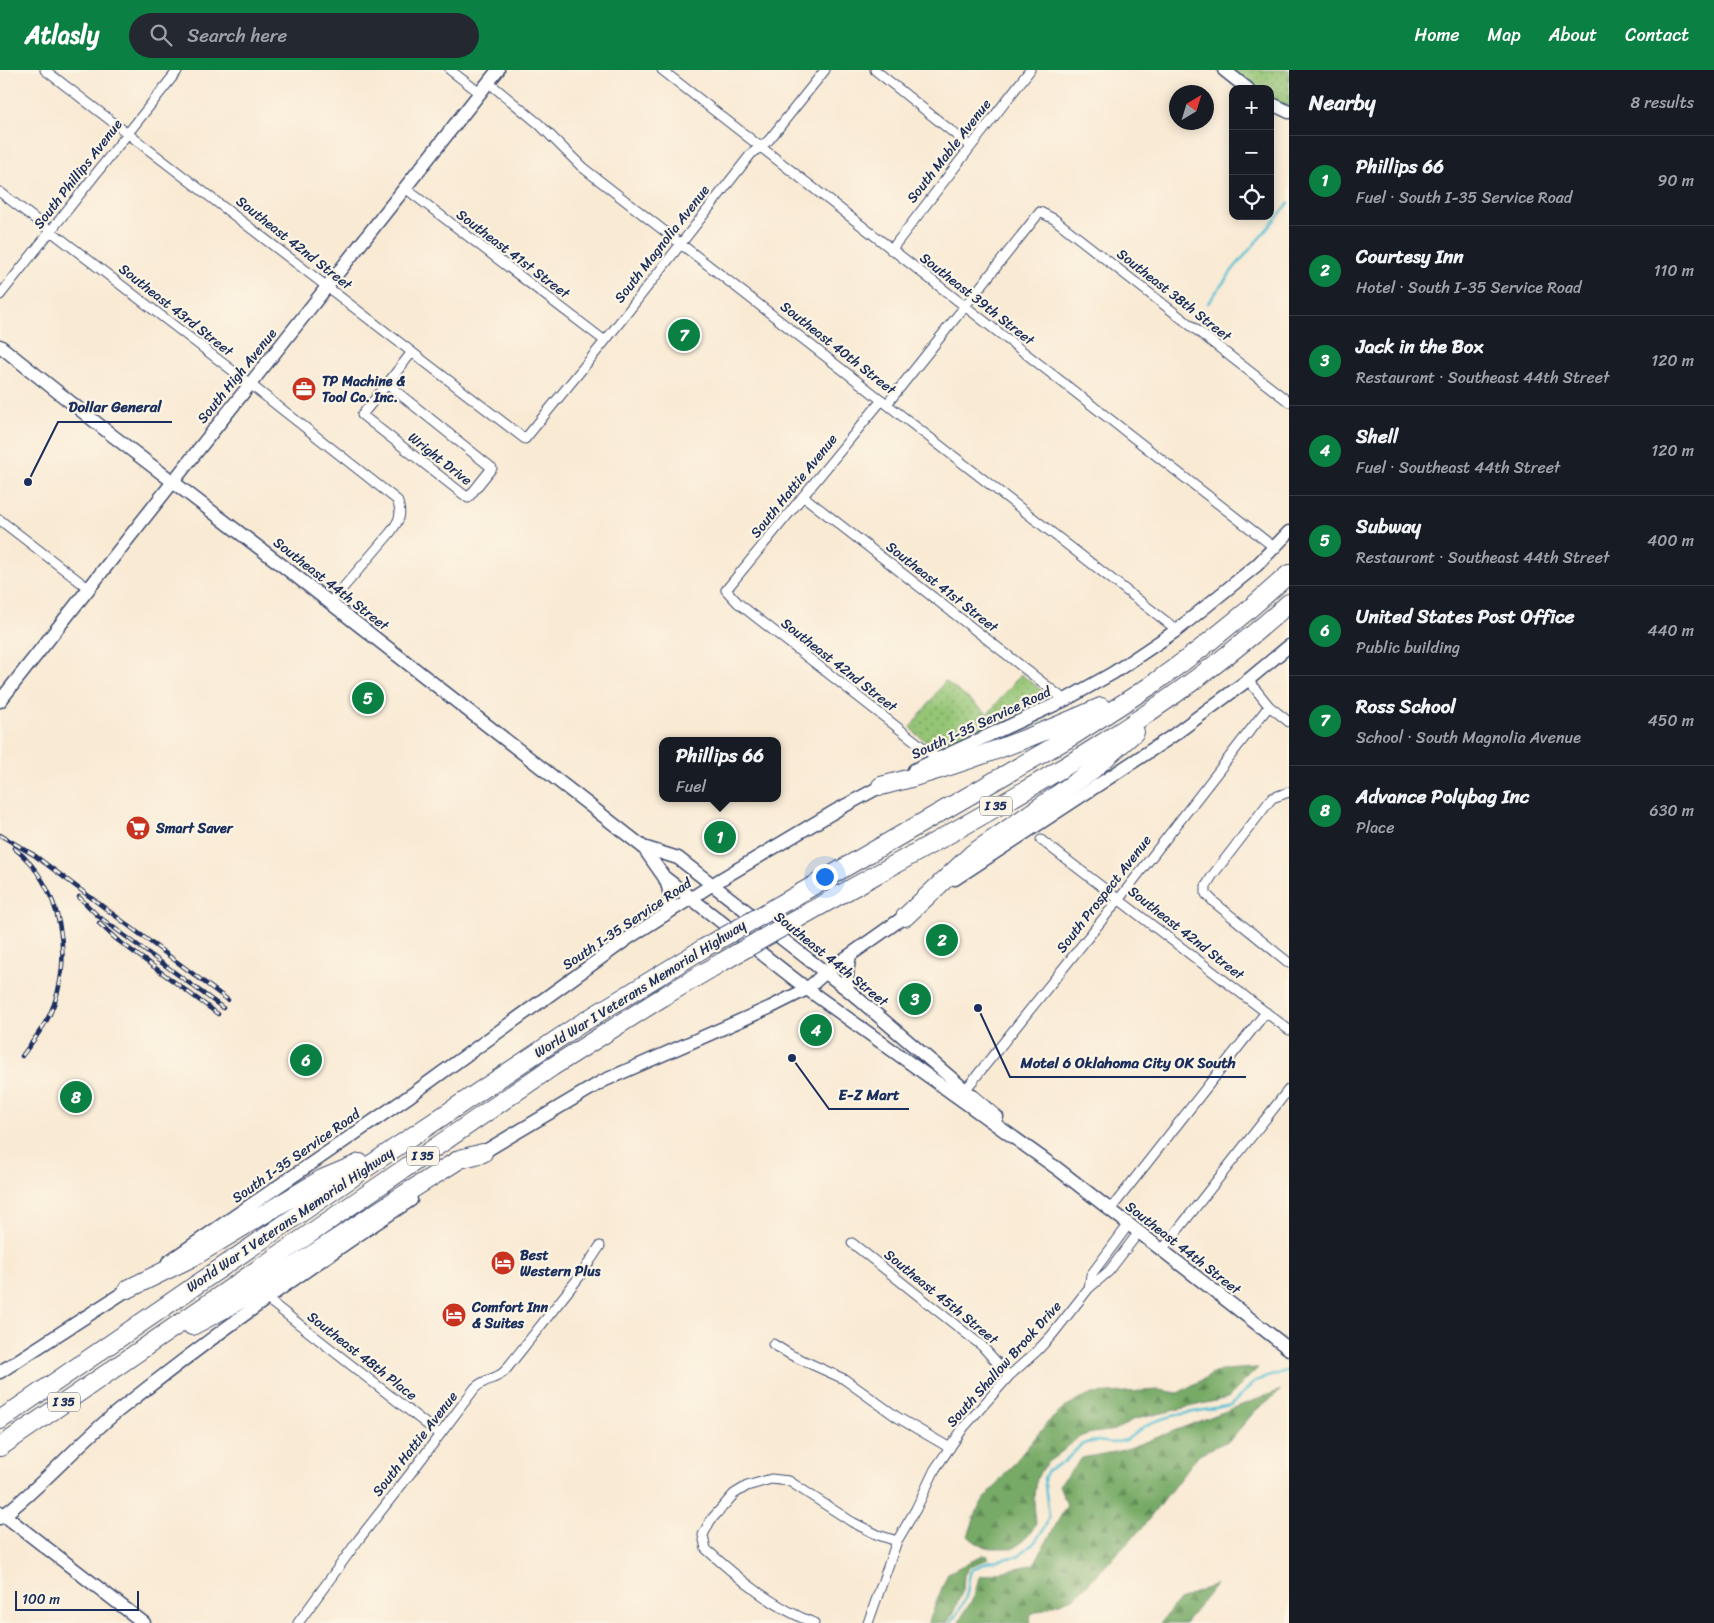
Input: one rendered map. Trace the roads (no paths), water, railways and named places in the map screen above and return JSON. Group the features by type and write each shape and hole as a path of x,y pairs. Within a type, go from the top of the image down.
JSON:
{"highway":[{"name":"World War I Veterans Memorial Highway","path":"0,1420 395,1148 577,1026 704,948 1074,735 1150,686 1240,617 1289,574"},
{"name":"World War I Veterans Memorial Highway","path":"0,1447 552,1066 666,995 1050,775 1132,724 1184,688 1289,603"},
{"path":"881,786 930,774 1028,739 1150,686"},
{"path":"905,917 972,854 1090,772 1184,688"},
{"path":"128,1289 193,1257 322,1179 395,1148"},
{"path":"129,1358 226,1308 281,1275 400,1196 460,1159 482,1153"}],"main road":[{"name":"South High Avenue","path":"0,701 498,70"},
{"path":"1224,70 1243,85"},
{"path":"1274,105 1289,112"},
{"name":"Southeast 44th Street","path":"0,346 643,847 664,877 806,989 962,1095 1289,1349"},
{"name":"South I-35 Service Road","path":"0,1372 128,1289 411,1095 630,937 712,884 881,786 1065,700 1113,674 1177,630 1257,565 1289,532"},
{"path":"144,1623 1,1515 34,1490 117,1412 267,1299 391,1213 482,1153 603,1081 764,1010 806,989 850,954 905,917 952,880 1171,737 1248,680 1289,646"},
{"name":"Southeast 44th Street","path":"643,847 678,858 826,972 962,1095"},
{"path":"664,877 671,896 666,914"},
{"path":"848,990 847,972 850,954"}],"street":[{"name":"Southeast 42nd Street","path":"45,70 525,439"},
{"name":"South Phillips Avenue","path":"0,295 178,70"},
{"path":"450,70 480,93"},
{"name":"Southeast 39th Street","path":"662,70 1275,548"},
{"name":"South Magnolia Avenue","path":"525,439 751,154 769,140 825,70"},
{"path":"876,70 970,146"},
{"name":"South Mable Avenue","path":"891,250 1030,70"},
{"name":"Southeast 40th Street","path":"488,82 538,124 582,167 1177,630"},
{"name":"Southeast 41st Street","path":"405,188 604,341"},
{"name":"Southeast 43rd Street","path":"0,192 250,384 396,500 401,510 398,522 330,603"},
{"name":"South Hattie Avenue","path":"726,590 964,306 1040,212"},
{"name":"Southeast 38th Street","path":"1040,212 1054,219 1289,402"},
{"name":"Wright Drive","path":"387,384 492,468 468,498 362,415 412,352"},
{"name":"Southeast 41st Street","path":"803,496 1065,700"},
{"path":"0,520 88,588"},
{"name":"Southeast 42nd Street","path":"726,590 738,603 938,759"},
{"path":"1248,680 1269,706 1289,722"},
{"name":"South Prospect Avenue","path":"962,1095 1119,900 1269,706"},
{"path":"1289,792 1272,798 1206,886 1206,894 1214,903 1289,963"},
{"name":"Southeast 42nd Street","path":"1042,840 1266,1012 1287,1025"},
{"path":"1110,1210 1266,1012"},
{"path":"1162,1250 1289,1089"},
{"name":"South Shallow Brook Drive","path":"1089,1288 1091,1275 1128,1224"},
{"name":"South Shallow Brook Drive","path":"868,1623 896,1541 916,1508 935,1469 964,1427 1010,1376 1052,1335 1089,1288 1110,1271 1139,1232"},
{"name":"Southeast 45th Street","path":"852,1244 982,1346 1010,1376"},
{"name":"South Hattie Avenue","path":"298,1623 439,1434 482,1381 496,1379 504,1372 565,1295 600,1246"},
{"name":"Southeast 48th Place","path":"267,1299 439,1434"},
{"path":"773,1344 790,1355 844,1379 897,1417 950,1448"},
{"path":"814,1623 784,1609 765,1597 706,1549 703,1535 710,1521 734,1494 747,1486 771,1479 790,1481 852,1522 878,1535 896,1541"}],"waterway":[{"path":"1208,303 1235,267 1289,203"},
{"path":"950,1623 964,1601 972,1569 988,1562 1018,1556 1035,1542 1046,1525 1049,1516 1044,1478 1048,1470 1064,1462 1081,1445 1097,1441 1112,1443 1126,1440 1153,1422 1172,1416 1231,1405 1255,1381 1289,1370"}],"railway":[{"path":"0,835 34,855 228,1000"},
{"path":"14,848 30,864 43,882 53,903 62,947 62,970 58,993 41,1030 22,1056"},
{"path":"79,897 98,916 223,1008"},
{"path":"99,923 116,939 218,1014"}],"place":[{"name":"Ross School","path":"684,335"},
{"name":"TP Machine & Tool Co. Inc.","path":"304,389"},
{"name":"Dollar General","path":"28,482"},
{"name":"Subway","path":"368,698"},
{"name":"Smart Saver","path":"138,828"},
{"name":"Phillips 66","path":"720,837"},
{"name":"Courtesy Inn","path":"942,940"},
{"name":"Jack in the Box","path":"915,999"},
{"name":"Motel 6 Oklahoma City OK South","path":"978,1008"},
{"name":"Shell","path":"816,1030"},
{"name":"E-Z Mart","path":"792,1058"},
{"name":"United States Post Office","path":"306,1060"},
{"name":"Advance Polybag Inc","path":"76,1097"},
{"name":"Best Western Plus","path":"503,1263"},
{"name":"Comfort Inn & Suites","path":"454,1315"}]}
